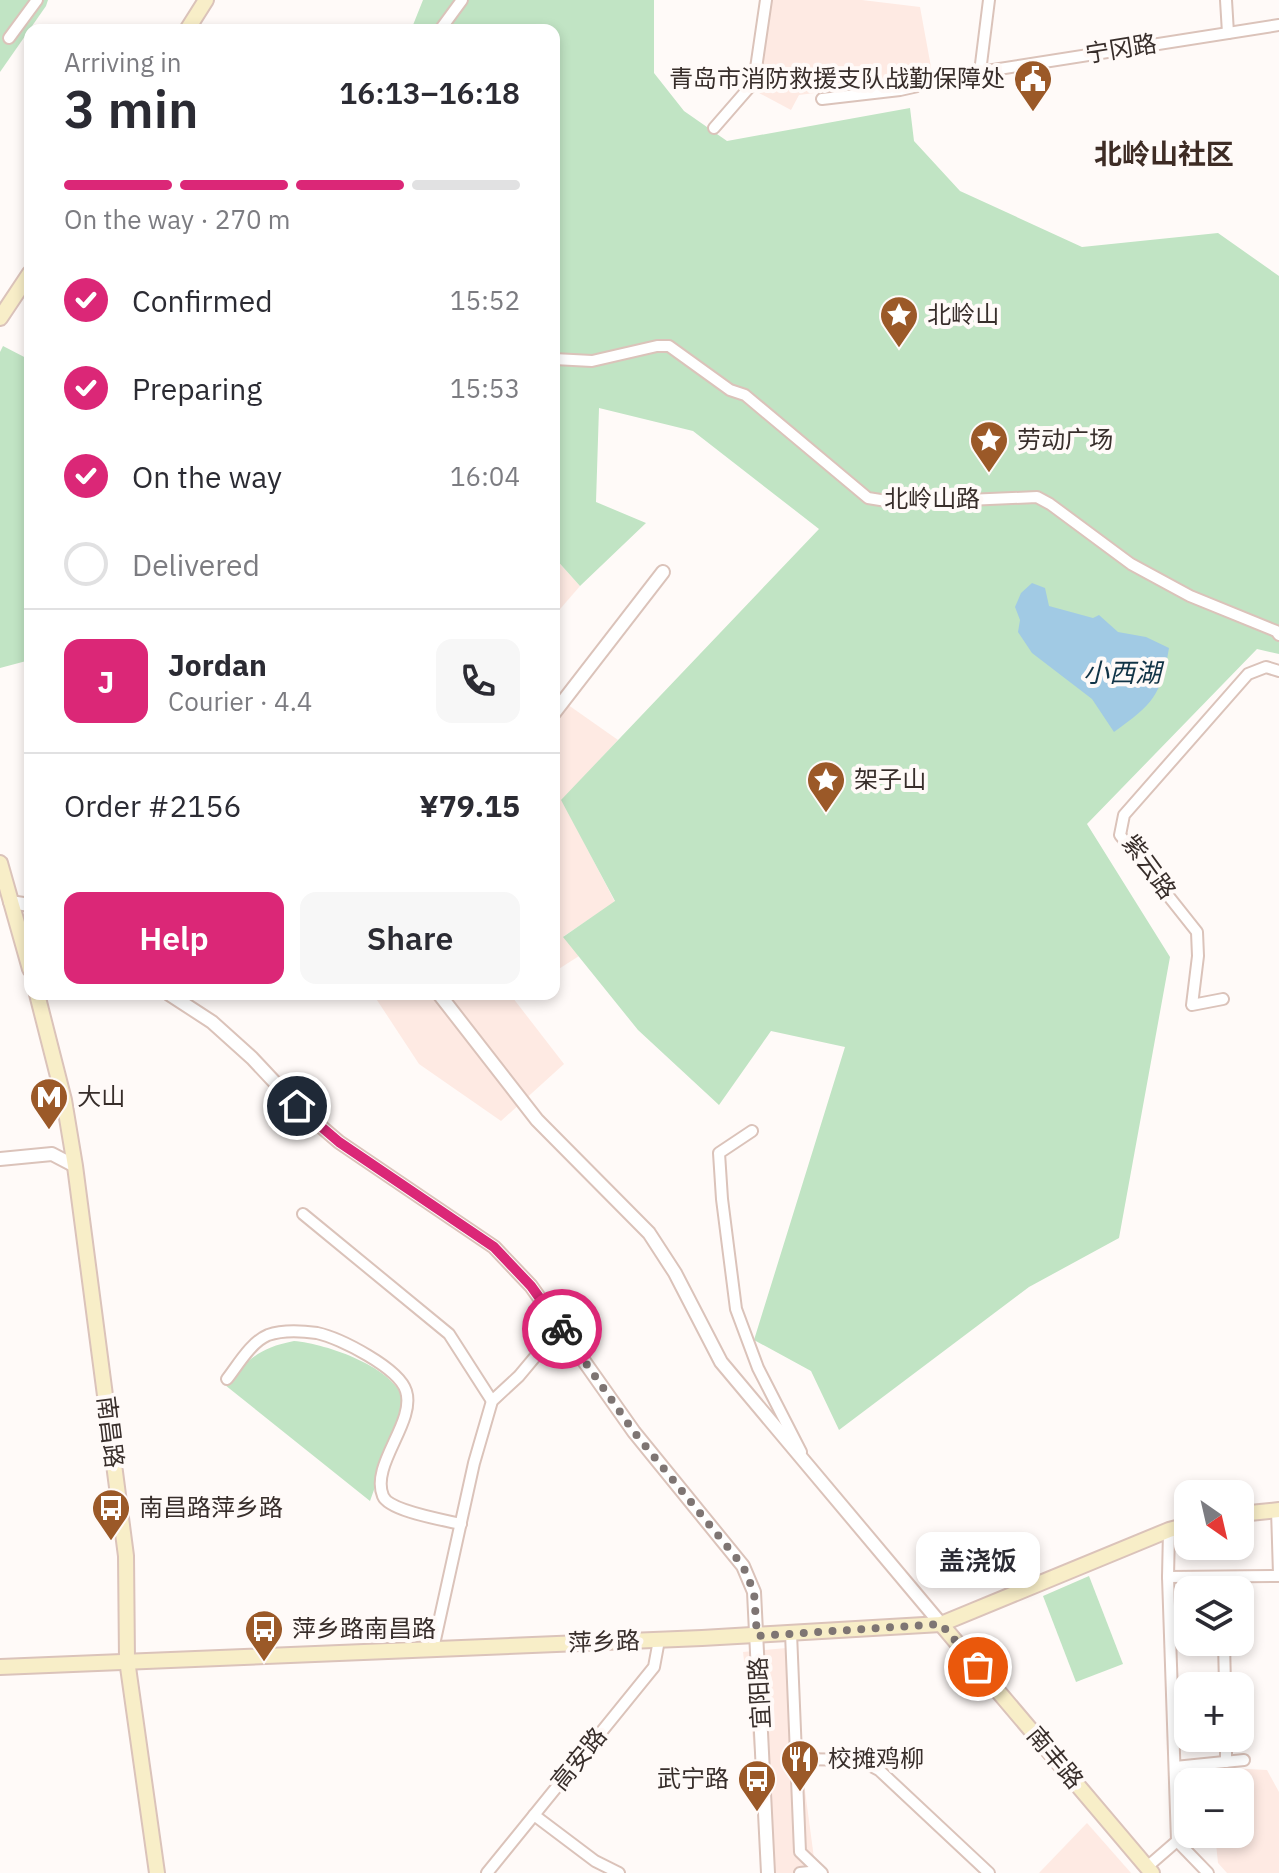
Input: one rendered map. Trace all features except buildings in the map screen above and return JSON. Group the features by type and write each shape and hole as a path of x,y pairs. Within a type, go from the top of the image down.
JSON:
{"main road":[{"path":"191,24 206,0"},
{"path":"0,318 24,282"},
{"path":"0,863 24,949"},
{"name":"南昌路","path":"39,1000 64,1100 75,1166 126,1556 127,1660 157,1873"},
{"path":"1254,1513 1278,1510"},
{"name":"萍乡路","path":"0,1667 757,1636 941,1624 1174,1529"},
{"name":"南丰路","path":"941,1624 1149,1870"}],"street":[{"path":"9,38 37,0"},
{"path":"444,24 462,0"},
{"path":"714,128 754,82 766,0"},
{"path":"980,72 989,0"},
{"path":"1226,0 1228,33"},
{"name":"宁冈路","path":"822,99 900,90 980,72 1279,25"},
{"name":"北岭山路","path":"560,359 592,361 669,346 730,390 745,395 868,498 899,503 1037,497 1131,564 1190,596 1276,631 1279,635"},
{"path":"560,705 663,572"},
{"name":"紫云路","path":"1223,999 1192,1005 1198,956 1197,932 1120,835 1124,815 1248,674 1266,667 1279,671"},
{"path":"10,902 24,904"},
{"name":"宜阳路","path":"178,1000 212,1022 252,1058 297,1106 339,1142 494,1247 531,1286 634,1432 743,1566 754,1592 768,1873"},
{"name":"南丰路","path":"444,1000 537,1120 649,1233 675,1273 721,1362 941,1624"},
{"path":"752,1131 719,1153 736,1309 758,1368 804,1459"},
{"path":"0,1159 52,1154 75,1166"},
{"path":"303,1214 449,1334 492,1401"},
{"path":"433,1649 474,1463 492,1401 519,1376 560,1327"},
{"path":"227,1379 253,1346 266,1336 283,1332 318,1334 396,1374 405,1386 409,1401 381,1479 383,1496 391,1506 461,1524"},
{"path":"1251,1576 1279,1575 1278,1510"},
{"path":"1169,1530 1175,1767 1244,1760"},
{"path":"1168,1577 1174,1577"},
{"path":"791,1633 800,1852 821,1872"},
{"name":"高安路","path":"487,1873 654,1667 659,1640"},
{"path":"1226,1752 1226,1762"},
{"path":"796,1759 860,1760 879,1770 989,1873"},
{"path":"534,1815 595,1861 619,1873"},
{"path":"1149,1870 1174,1844"},
{"path":"1184,1848 1208,1873"},
{"path":"800,1873 821,1872"}],"shaded area":[{"path":"772,0 862,0 920,7 933,78 799,95 791,110 759,93"},
{"path":"560,564 580,586 560,609"},
{"path":"560,699 618,740 562,800 615,902 564,936 579,956 560,968"},
{"path":"377,1000 515,1000 564,1064 501,1121 419,1064"},
{"path":"786,1648 816,1873 768,1873 743,1652"},
{"path":"1254,1769 1267,1770 1279,1792 1279,1873 1227,1873 1218,1863 1216,1848 1254,1848"},
{"path":"1087,1823 1131,1873 1039,1873"}],"green space":[{"path":"0,0 48,0 33,24 24,24 24,38 0,72"},
{"path":"423,0 654,0 654,73 684,111 727,141 910,108 914,141 960,191 1082,247 1218,233 1279,276 1279,654 1257,649 1087,824 1170,957 1119,1238 1029,1287 839,1430 811,1371 754,1340 845,1047 771,1031 719,1105 638,1030 563,937 615,901 561,800 819,529 693,431 599,408 596,502 646,523 580,586 560,564 560,24 413,24"},
{"path":"3,346 24,357 24,662 0,668 0,352"},
{"path":"294,1341 341,1352 375,1368 399,1390 405,1403 370,1501 225,1385 255,1356 271,1347"},
{"path":"1089,1576 1123,1664 1076,1682 1043,1596"}],"water":[{"name":"小西湖","path":"1032,583 1045,588 1049,606 1093,618 1099,615 1118,632 1146,637 1169,648 1163,677 1153,698 1114,732 1092,699 1032,653 1018,632 1020,620 1015,607 1021,593"}],"way so far":[{"path":"562,1329 634,1432 743,1566 754,1592 757,1636 941,1624 978,1667"}],"place":[{"name":"青岛市消防救援支队战勤保障处","path":"1033,113"},
{"name":"北岭山","path":"899,349"},
{"name":"劳动广场","path":"989,474"},
{"name":"架子山","path":"826,814"},
{"name":"大山","path":"49,1131"},
{"name":"南昌路萍乡路","path":"111,1542"},
{"name":"萍乡路南昌路","path":"264,1663"},
{"name":"盖浇饭","path":"978,1667"},
{"name":"校摊鸡柳","path":"800,1793"},
{"name":"武宁路","path":"757,1813"}],"district":[{"name":"北岭山社区","path":"1164,154"}],"route":[{"path":"297,1106 339,1142 494,1247 531,1286 562,1329"}]}
